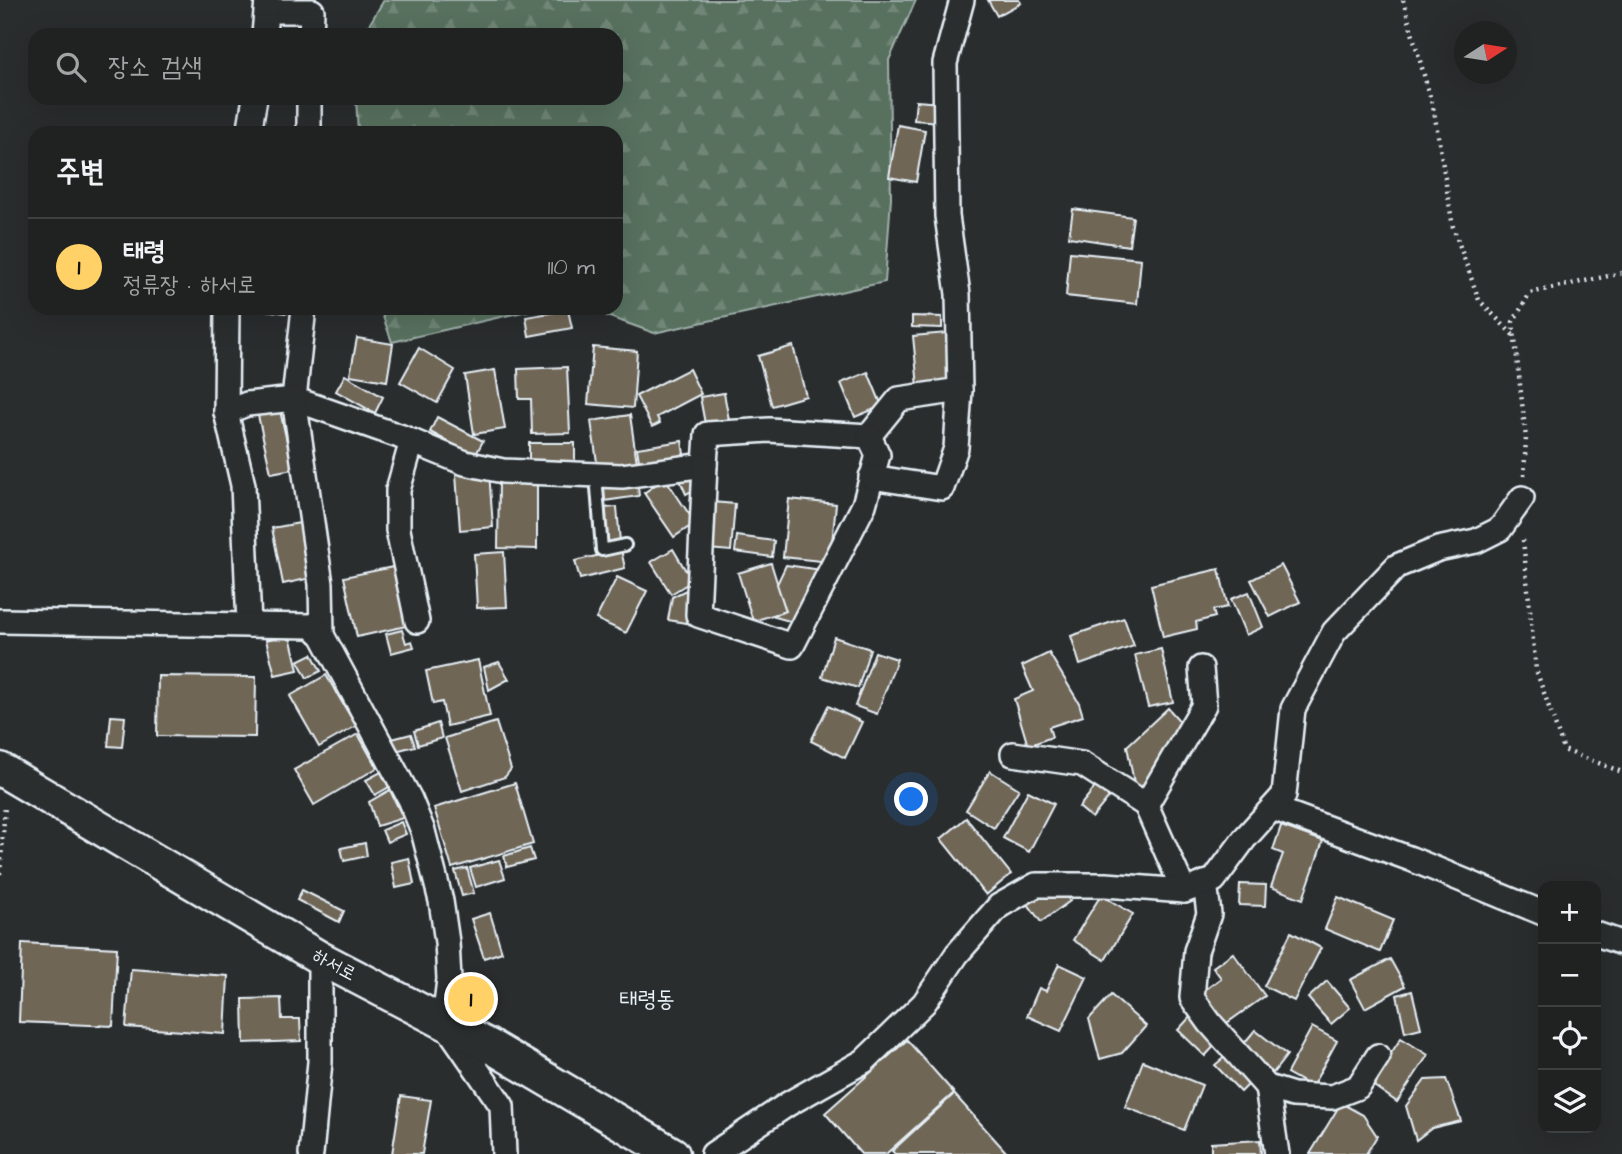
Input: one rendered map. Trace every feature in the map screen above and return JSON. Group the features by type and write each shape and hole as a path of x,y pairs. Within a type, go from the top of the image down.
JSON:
{"street":[{"path":"872,477 942,488 956,448 960,390 958,295 947,216 945,63 962,0"},
{"path":"265,28 267,6 314,6 312,28"},
{"path":"251,126 254,105"},
{"path":"309,105 309,126"},
{"path":"227,315 226,412 243,485 249,625"},
{"path":"303,315 294,399 321,584 322,635"},
{"path":"869,436 899,399 960,390"},
{"path":"226,412 247,404 294,399 465,463 503,471 622,476 705,465"},
{"path":"769,430 869,436 878,455 864,505 792,646 698,615 707,434 769,430"},
{"path":"412,441 398,490 398,530 417,621"},
{"path":"713,1154 788,1104 864,1061 924,1003 957,954 999,906 1036,885 1194,887 1214,880 1245,838 1284,795 1293,709 1334,632 1398,566 1437,549 1476,541 1500,529 1522,498"},
{"path":"0,621 312,625 322,635 410,799 424,831 441,901 447,942 449,979 444,1022 502,1106 505,1154"},
{"path":"1146,805 1204,705 1201,667"},
{"path":"1013,754 1082,764 1146,805 1209,914 1196,951 1192,998 1210,1023 1267,1087 1293,1095 1332,1097 1358,1087 1378,1056"},
{"name":"하서로","path":"4,771 320,958 495,1049 673,1154"},
{"path":"1273,808 1412,859 1538,911"},
{"path":"1601,936 1622,943"},
{"path":"311,1154 320,1062 320,958"},
{"path":"1267,1087 1277,1154"}],"lane":[{"path":"596,475 602,550 625,545"}],"path":[{"path":"1404,0 1434,111 1453,227 1479,300 1515,337"},
{"path":"0,874 4,771"}],"green space":[{"path":"384,0 916,0 889,60 891,198 885,282 654,333 604,315 623,315 623,126 358,126 356,105 623,105 623,28 367,28"},
{"path":"382,315 510,315 392,342"}],"building":[{"path":"988,0 1019,0 1021,3 997,16"},
{"path":"916,101 941,103 940,122 914,120"},
{"path":"898,125 925,130 916,182 889,177"},
{"path":"1073,209 1133,217 1129,246 1069,237"},
{"path":"1070,252 1141,259 1137,304 1066,296"},
{"path":"569,315 572,328 529,336 526,317"},
{"path":"912,316 942,317 942,328 912,327"},
{"path":"947,333 951,385 918,387 913,336"},
{"path":"357,338 393,344 387,381 350,375"},
{"path":"793,346 806,396 772,406 758,356"},
{"path":"593,347 637,351 633,408 588,404"},
{"path":"419,348 455,370 437,403 400,382"},
{"path":"567,367 570,433 532,434 531,399 519,399 518,369"},
{"path":"689,369 701,394 657,417 660,423 652,427 636,396"},
{"path":"495,370 505,429 474,434 465,375"},
{"path":"868,372 882,406 855,417 841,383"},
{"path":"345,375 383,397 375,413 336,391"},
{"path":"724,393 729,420 705,424 700,397"},
{"path":"279,406 293,469 271,473 257,411"},
{"path":"630,415 637,463 598,469 591,421"},
{"path":"437,417 483,441 475,456 430,432"},
{"path":"682,441 685,461 640,468 637,448"},
{"path":"529,443 575,443 575,462 529,463"},
{"path":"489,472 493,527 460,530 456,474"},
{"path":"689,474 695,489 686,494 679,478"},
{"path":"637,478 639,496 604,501 602,483"},
{"path":"665,478 695,523 674,537 644,493"},
{"path":"499,482 537,483 537,549 498,548"},
{"path":"789,499 836,504 830,562 783,557"},
{"path":"712,502 735,504 731,551 708,549"},
{"path":"617,507 620,542 607,543 604,508"},
{"path":"300,523 311,578 283,584 272,528"},
{"path":"737,536 774,541 772,557 735,552"},
{"path":"673,549 692,581 671,594 651,562"},
{"path":"621,550 625,568 580,579 575,561"},
{"path":"504,552 507,607 477,608 474,554"},
{"path":"771,563 786,611 753,621 738,573"},
{"path":"786,565 822,570 797,623 771,616 786,611 777,584"},
{"path":"1281,565 1300,602 1270,617 1251,580"},
{"path":"393,567 406,626 357,637 344,577"},
{"path":"1219,569 1228,607 1213,610 1215,617 1196,622 1197,629 1163,637 1151,585"},
{"path":"617,577 647,591 626,633 596,619"},
{"path":"690,588 686,623 668,620 672,597"},
{"path":"1249,592 1263,627 1246,635 1231,599"},
{"path":"1124,618 1134,646 1080,665 1071,636"},
{"path":"402,630 406,643 412,641 414,647 391,653 386,634"},
{"path":"282,636 291,640 298,670 275,675 266,640"},
{"path":"834,637 870,649 858,688 822,677"},
{"path":"1161,649 1173,702 1148,707 1135,655"},
{"path":"875,652 897,659 877,714 855,706"},
{"path":"1049,653 1079,703 1083,716 1049,727 1052,737 1028,746 1014,699 1033,691 1022,666"},
{"path":"312,654 321,671 307,678 298,661"},
{"path":"478,660 490,716 447,726 442,702 433,704 426,671"},
{"path":"499,662 509,679 489,690 484,667"},
{"path":"326,675 356,726 319,747 290,696"},
{"path":"158,676 256,677 255,737 157,736"},
{"path":"828,706 862,722 845,758 811,741"},
{"path":"1168,708 1184,726 1142,788 1135,788 1127,746"},
{"path":"111,716 125,717 122,747 108,746"},
{"path":"496,722 511,769 505,777 462,791 445,738"},
{"path":"438,723 442,738 418,745 414,731"},
{"path":"358,734 377,768 314,805 294,770"},
{"path":"411,734 415,746 395,751 392,739"},
{"path":"990,771 1019,789 994,828 966,810"},
{"path":"381,772 389,787 375,795 366,780"},
{"path":"515,783 533,844 452,868 434,808"},
{"path":"1096,786 1109,797 1092,818 1079,807"},
{"path":"390,790 403,818 377,826 369,802"},
{"path":"1028,791 1054,804 1029,852 1003,838"},
{"path":"966,818 1011,874 986,895 941,839"},
{"path":"401,822 406,834 387,842 382,830"},
{"path":"1281,826 1323,841 1303,899 1271,887 1283,854 1273,850"},
{"path":"365,843 367,856 344,861 341,848"},
{"path":"530,848 534,860 507,867 504,856"},
{"path":"409,858 414,884 396,888 391,862"},
{"path":"499,860 505,878 476,887 470,868"},
{"path":"467,868 474,893 462,896 455,871"},
{"path":"1240,884 1266,885 1265,906 1239,905"},
{"path":"302,890 344,911 339,922 297,900"},
{"path":"1046,891 1062,891 1070,901 1041,922 1028,904"},
{"path":"1101,895 1133,914 1105,960 1073,940"},
{"path":"1338,897 1393,920 1380,952 1325,929"},
{"path":"490,913 502,952 484,958 471,919"},
{"path":"1291,932 1321,948 1294,1001 1264,986"},
{"path":"22,943 117,948 113,1026 19,1022"},
{"path":"1233,953 1265,996 1224,1025 1201,993 1221,978 1213,967"},
{"path":"1390,959 1405,986 1365,1008 1350,980"},
{"path":"1059,964 1087,977 1061,1031 1027,1016 1039,988 1046,991"},
{"path":"131,969 228,976 225,1034 126,1027"},
{"path":"1327,981 1350,1008 1331,1024 1308,998"},
{"path":"1412,991 1421,1028 1405,1032 1397,995"},
{"path":"1111,995 1146,1026 1122,1053 1100,1059 1089,1019"},
{"path":"281,998 282,1019 300,1019 301,1041 244,1043 243,999"},
{"path":"1192,1015 1219,1041 1205,1056 1178,1030"},
{"path":"1312,1027 1337,1041 1312,1087 1287,1073"},
{"path":"1255,1030 1287,1055 1273,1073 1241,1047"},
{"path":"1401,1038 1428,1055 1397,1102 1371,1084"},
{"path":"907,1040 954,1093 886,1154 861,1154 825,1113"},
{"path":"1228,1054 1253,1080 1241,1092 1215,1065"},
{"path":"1143,1061 1202,1085 1184,1130 1125,1107"},
{"path":"1446,1079 1461,1121 1432,1128 1416,1140 1406,1106 1425,1080"},
{"path":"954,1094 1008,1154 895,1154 892,1151"},
{"path":"401,1096 431,1100 422,1154 392,1154"},
{"path":"1341,1103 1363,1115 1377,1136 1366,1154 1310,1154"},
{"path":"1260,1140 1261,1154 1211,1154 1211,1143"}],"place":[{"name":"태령","path":"471,999"}],"district":[{"name":"태령동","path":"647,999"}]}
